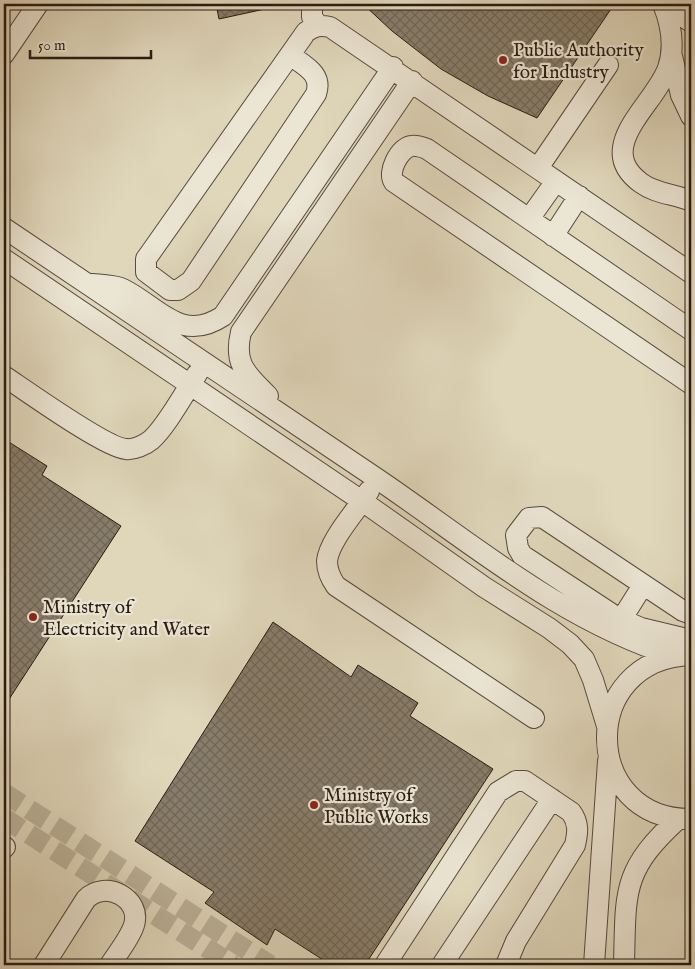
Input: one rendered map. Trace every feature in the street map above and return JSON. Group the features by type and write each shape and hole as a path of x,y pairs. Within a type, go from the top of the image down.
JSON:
{"street":[{"path":"4,54 38,4"},
{"path":"312,4 312,17 318,26"},
{"path":"664,4 691,22"},
{"path":"664,4 670,27 672,54 691,116"},
{"path":"290,55 314,72 319,87 316,94 191,281 178,290 170,290 146,272 144,265 146,259 306,32 318,26 330,26 691,273"},
{"path":"672,54 663,79 624,137 622,156 625,165 641,183 651,189 691,201"},
{"path":"538,168 608,65"},
{"path":"86,283 122,288 161,314 190,327 201,328 223,316 393,68"},
{"path":"294,424 241,367 238,349 241,332 412,81"},
{"path":"691,330 427,149 418,145 406,148 392,168 390,174 394,182 691,384"},
{"path":"529,219 556,180"},
{"path":"553,236 579,196"},
{"path":"4,228 377,479 500,566 572,611 610,631 683,655"},
{"path":"4,259 362,501 484,587 549,628 570,644 584,659 593,680 606,726 608,757 594,965"},
{"path":"4,376 89,432 115,446 126,449 137,447 150,441 205,363"},
{"path":"377,479 332,545 327,561 330,576 336,586 534,718"},
{"path":"691,614 683,611 643,585 542,517 535,516 525,521 516,536 518,548 522,555 618,618 641,628 691,640"},
{"path":"618,618 626,612 643,585"},
{"path":"606,726 612,706 622,688 636,673 654,662 683,655"},
{"path":"608,757 618,780 634,799 654,812 685,819"},
{"path":"385,965 498,792 516,780 525,781 572,812 576,819 578,832 575,845 516,941 506,965"},
{"path":"442,965 552,798"},
{"path":"624,965 626,898 634,872 648,849 685,819"},
{"path":"44,965 86,899 92,893 103,889 116,892 130,902 134,916 134,925 114,963"}],"building":[{"path":"216,4 288,4 219,19"},
{"name":"Public Authority for Industry","path":"363,4 603,4 611,9 537,118 488,96 441,69 392,31"},
{"name":"Ministry of Electricity and Water","path":"4,439 47,466 42,475 121,526 4,707"},
{"name":"Ministry of Public Works","path":"273,622 351,677 358,665 418,703 410,716 493,769 365,965 331,965 275,929 267,945 205,903 214,892 135,841"}],"tunnel":[{"path":"4,793 270,965"},
{"path":"4,818 233,965"}],"place":[{"name":"Public Authority for Industry","path":"503,60"},
{"name":"Ministry of Electricity and Water","path":"33,617"},
{"name":"Ministry of Public Works","path":"314,805"}]}
